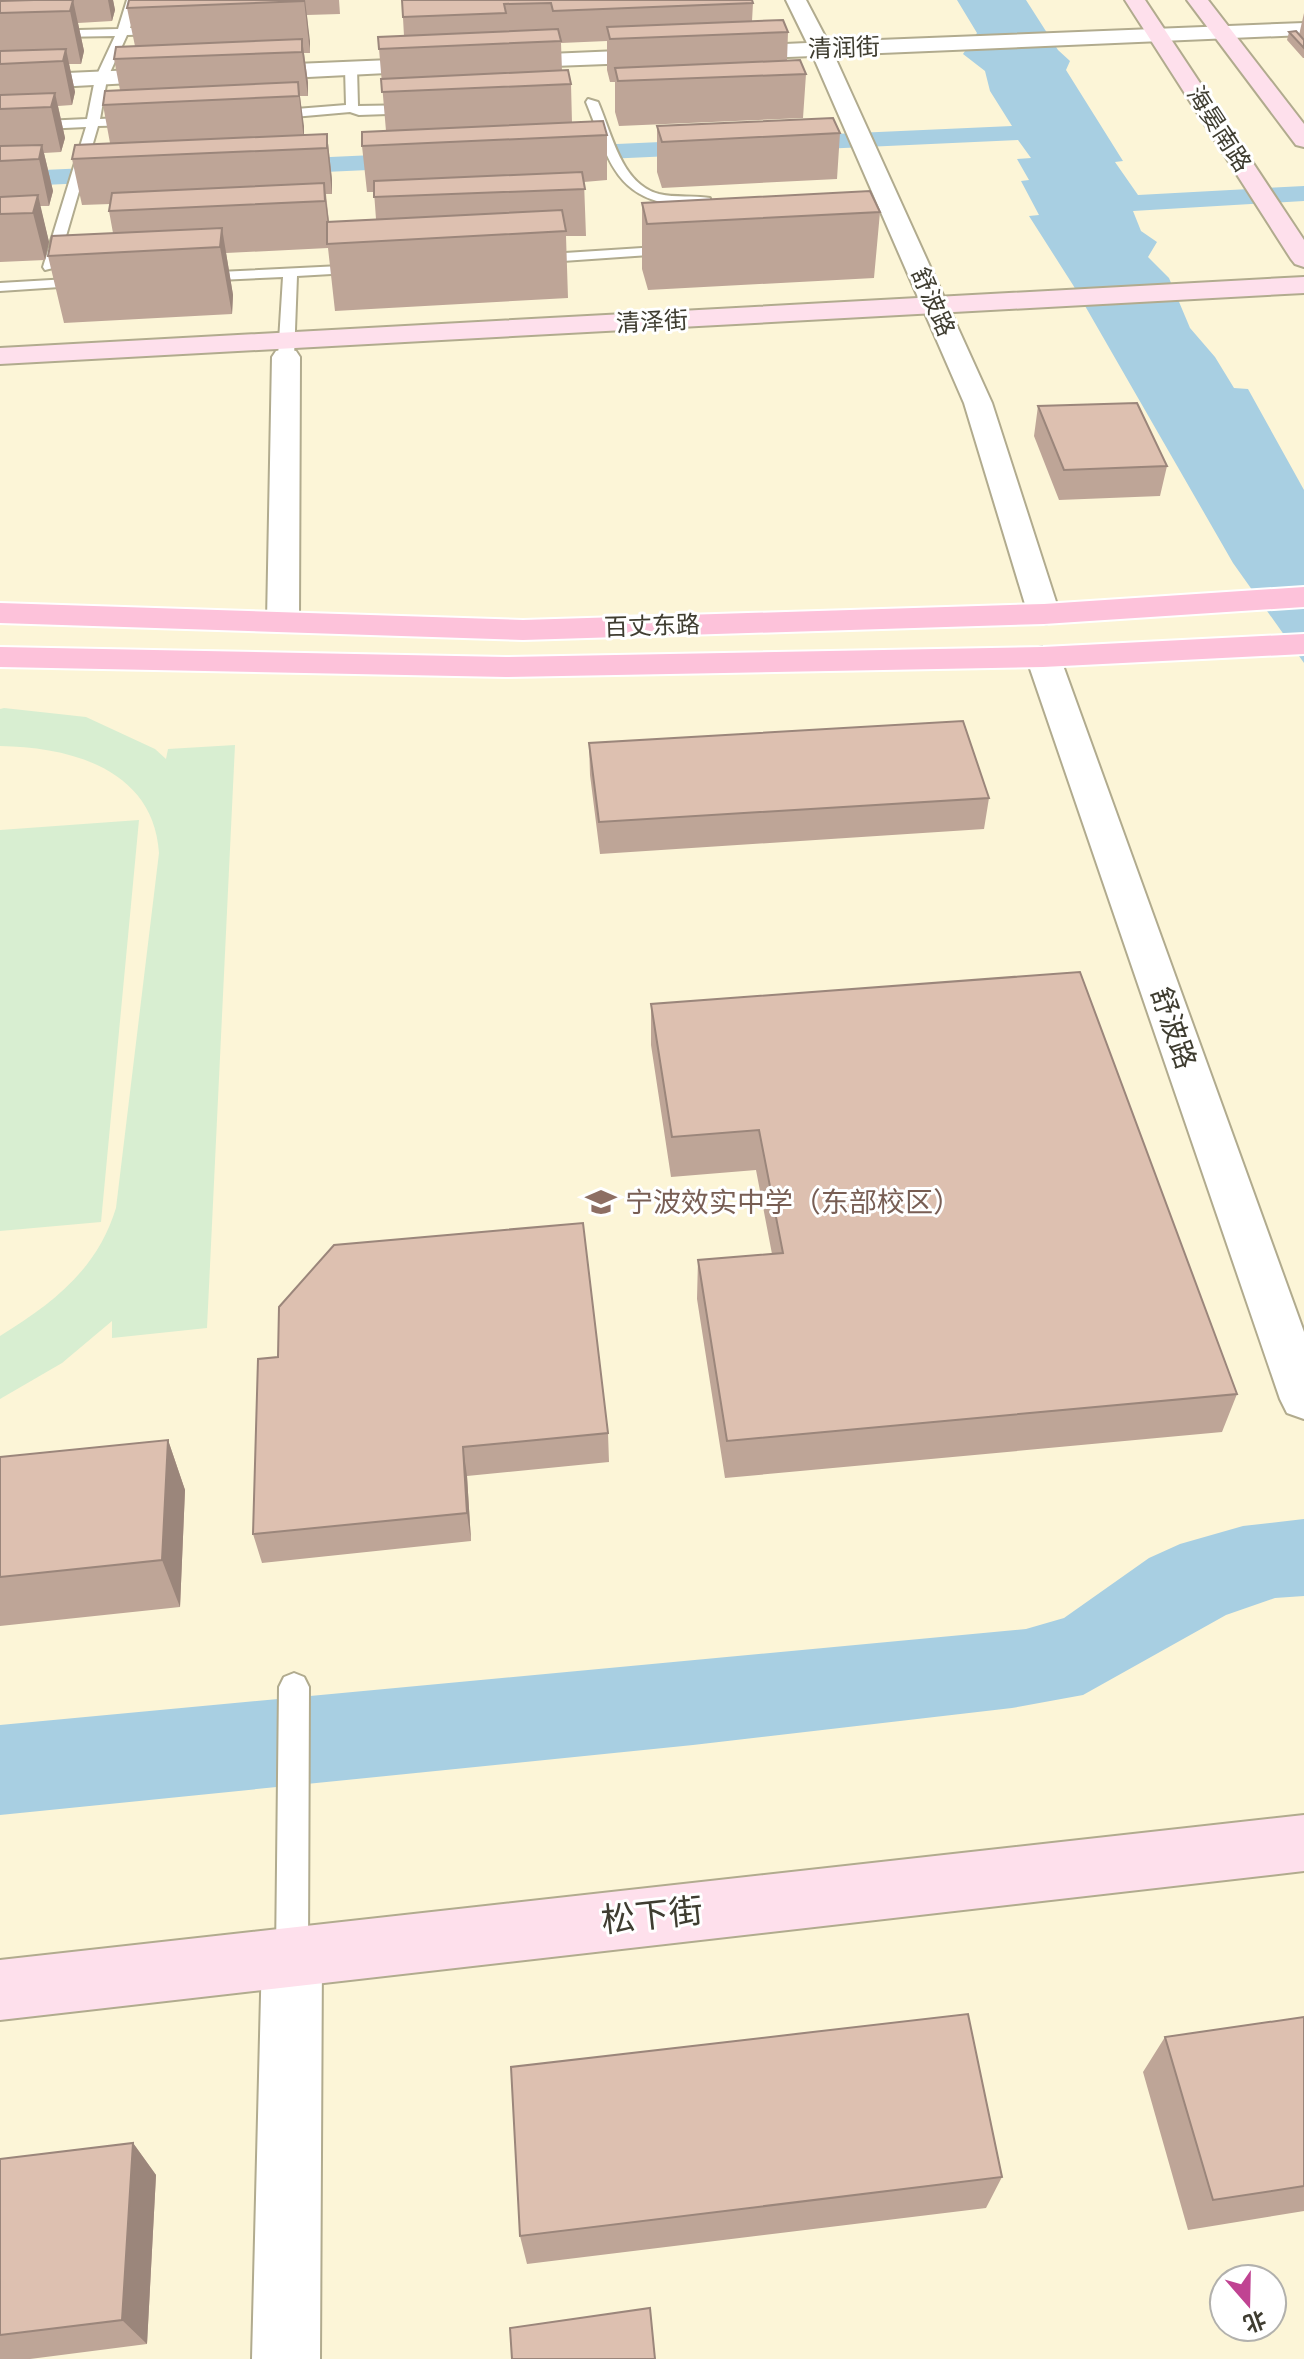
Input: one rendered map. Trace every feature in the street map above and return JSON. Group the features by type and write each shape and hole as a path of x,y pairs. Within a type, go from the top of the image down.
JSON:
{"main road":[{"name":"百丈东路","path":"0,613 523,630 1044,614 1304,597"},
{"name":"百丈东路","path":"0,657 506,667 1043,657 1304,644"}],"street":[{"name":"舒波路","path":"796,0 821,49 978,403 1044,614"},
{"name":"海晏南路","path":"1135,0 1304,259"},
{"path":"1197,0 1304,140"},
{"name":"清润街","path":"226,73 1304,29"},
{"path":"0,83 195,75"},
{"name":"清泽街","path":"938,314 1304,285"},
{"name":"清泽街","path":"0,372 286,349 938,314 1304,302"},
{"path":"283,621 286,349"},
{"name":"清泽街","path":"0,356 286,349"},
{"name":"舒波路","path":"1043,657 1304,1399"},
{"name":"松下街","path":"0,1990 1304,1843"},
{"path":"286,2359 292,1955"}],"lane":[{"path":"45,284 93,123 101,79 123,33 133,0"},
{"path":"0,35 182,30"},
{"path":"351,68 352,108"},
{"path":"576,103 599,102 623,174 635,191 651,199 678,202 726,200"},
{"path":"264,115 352,108 359,111 437,108"},
{"path":"0,127 155,120"},
{"path":"514,260 689,249"},
{"path":"183,278 370,269"},
{"path":"286,349 290,273"},
{"path":"0,287 106,281"},
{"path":"292,1955 294,1687"}],"green space":[{"path":"0,709 86,717 155,749 166,759 168,749 235,745 207,1328 112,1338 112,1321 62,1363 0,1399 0,1336 38,1311 71,1283 97,1250 116,1208 159,853 154,825 142,801 125,783 105,769 55,751 0,746"},
{"path":"139,820 101,1222 0,1231 0,830"}],"water":[{"path":"957,0 1026,0 1058,50 1070,61 1066,70 1123,161 1115,162 1138,195 1304,186 1304,201 1133,211 1141,231 1157,242 1148,257 1169,278 1190,328 1215,357 1234,388 1248,389 1304,490 1304,663 1233,563 1073,285 1029,216 1039,215 1021,181 1029,180 1017,159 1031,158 1018,140 0,187 0,172 1012,126 990,91 985,71 963,54 977,33"},
{"path":"1304,1519 1304,1596 1275,1598 1226,1615 1083,1695 1012,1708 693,1745 0,1815 0,1725 1026,1629 1064,1618 1149,1558 1180,1544 1243,1526"}],"building":[{"path":"73,0 70,11 0,13 0,1"},
{"path":"129,0 304,0 304,1 127,8"},
{"path":"402,0 752,0 753,3 553,11 551,3 504,4 506,13 403,17"},
{"path":"783,20 788,32 610,39 607,27"},
{"path":"558,29 561,41 379,49 378,37"},
{"path":"1296,31 1304,40 1304,48 1289,32"},
{"path":"302,39 302,52 114,59 116,47"},
{"path":"66,49 63,61 0,64 0,51"},
{"path":"800,60 806,74 618,81 615,68"},
{"path":"568,70 571,84 382,92 381,79"},
{"path":"298,82 299,96 103,105 105,91"},
{"path":"55,93 51,107 0,109 0,95"},
{"path":"833,118 840,133 662,142 657,126"},
{"path":"603,121 607,135 362,146 362,132"},
{"path":"327,134 327,148 72,159 75,145"},
{"path":"42,145 39,159 0,161 0,146"},
{"path":"582,172 585,189 374,197 374,181"},
{"path":"324,183 325,201 109,211 112,193"},
{"path":"870,191 880,212 647,224 642,203"},
{"path":"38,195 33,213 0,214 0,197"},
{"path":"562,210 566,231 327,244 327,222"},
{"path":"222,228 220,247 48,256 52,236"},
{"path":"1137,403 1167,466 1064,470 1038,406"},
{"path":"963,721 989,798 599,822 589,743"},
{"path":"1080,972 1237,1394 727,1441 698,1260 783,1253 759,1130 672,1137 651,1004"},
{"path":"583,1223 608,1433 463,1447 467,1513 253,1534 258,1359 278,1357 279,1307 334,1245"},
{"path":"168,1440 162,1560 0,1577 0,1457"},
{"path":"968,2014 1002,2177 520,2236 511,2067"},
{"path":"1304,2017 1304,2186 1213,2200 1165,2037"},
{"path":"133,2143 122,2320 0,2335 0,2159"},
{"path":"650,2308 655,2359 512,2359 510,2328"}],"place":[{"name":"宁波效实中学（东部校区）","path":"601,1202"}]}
